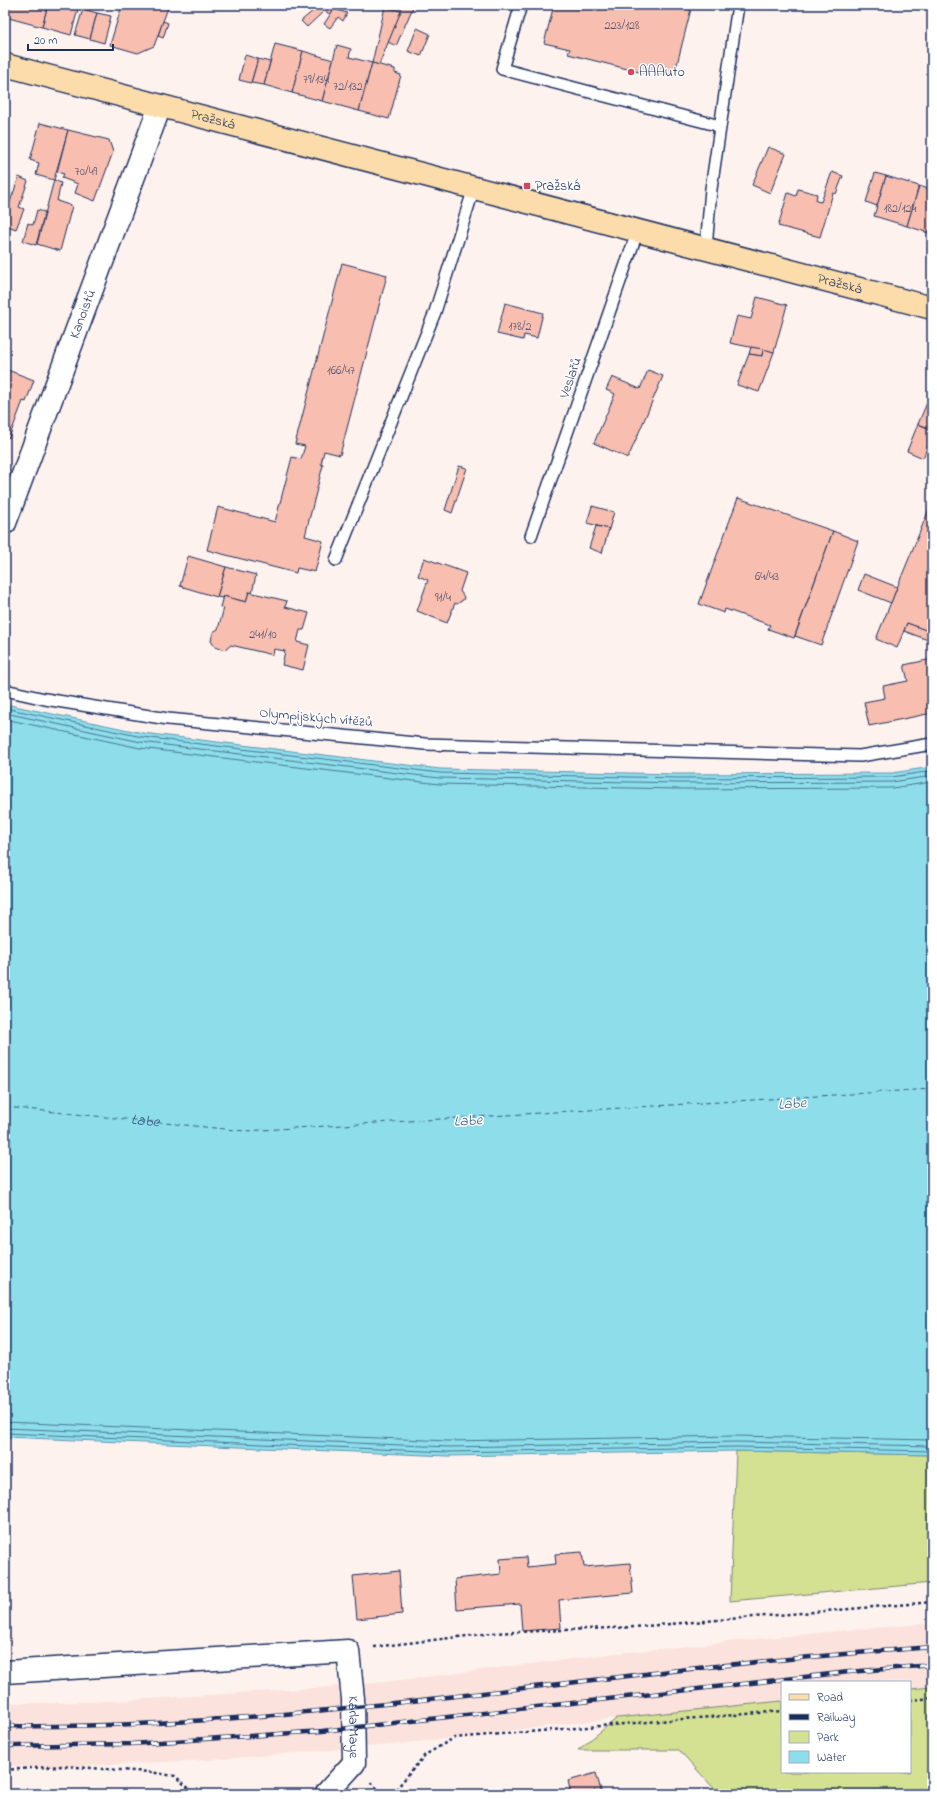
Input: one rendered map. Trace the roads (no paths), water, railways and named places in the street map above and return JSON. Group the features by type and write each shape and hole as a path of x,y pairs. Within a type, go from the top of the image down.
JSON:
{"main road":[{"name":"Pražská","path":"5,65 932,308"}],"street":[{"name":"Kanoistů","path":"5,523 160,106"},
{"name":"Karla Maye","path":"5,1672 348,1651 353,1699 354,1763 326,1794"}],"lane":[{"path":"521,5 502,70 720,126"},
{"path":"706,248 711,189 738,5"},
{"path":"336,560 434,312 474,188"},
{"name":"Veslařů","path":"531,536 638,230"},
{"name":"Olympijských vítězů","path":"5,690 45,699 168,719 425,744 860,756 932,744"}],"water":[{"name":"Labe","path":"5,704 143,733 440,769 678,774 892,773 932,767 932,1455 736,1451 448,1456 5,1437"}],"railway":[{"path":"5,1726 81,1726 157,1723 309,1712 651,1673 932,1647"},
{"path":"5,1746 131,1744 322,1731 849,1672 932,1665"}],"place":[{"name":"AAAuto","path":"631,72"},
{"name":"Pražská","path":"527,186"}]}
